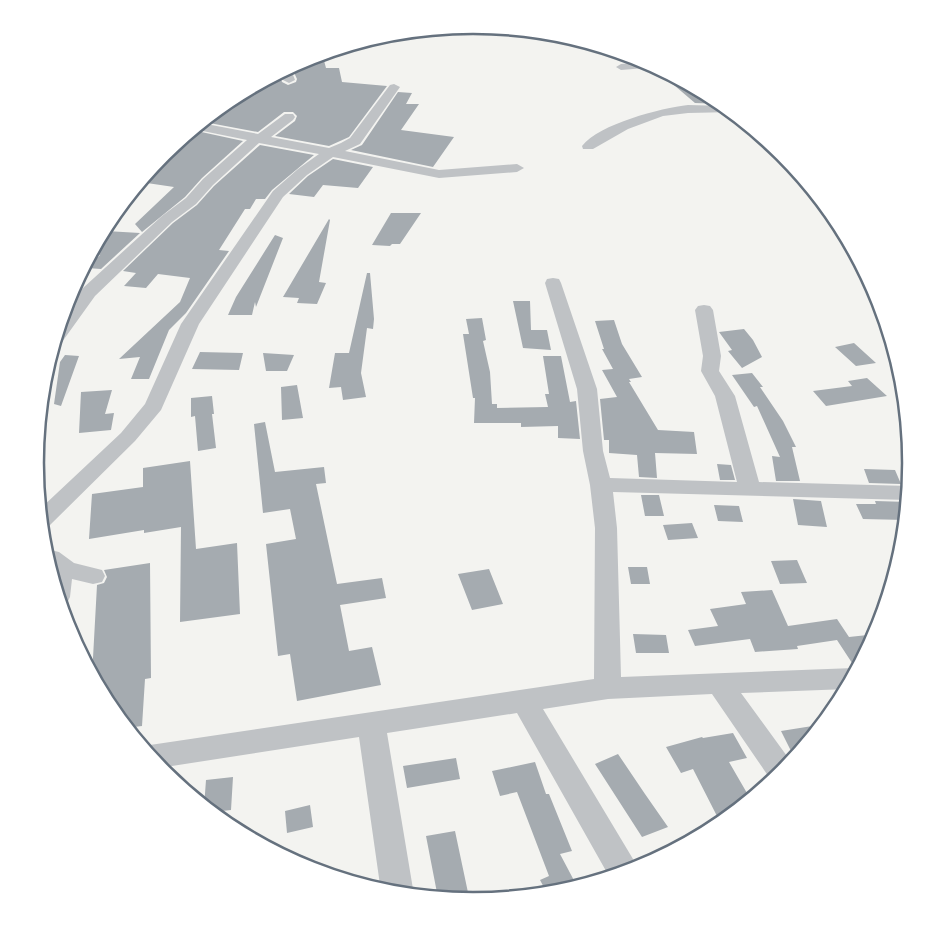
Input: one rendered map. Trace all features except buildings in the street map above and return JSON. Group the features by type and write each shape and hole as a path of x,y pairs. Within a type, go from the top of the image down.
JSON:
{"street":[{"path":"621,67 638,66"},
{"path":"47,516 128,437 154,406 190,324 278,194 293,179 331,152 350,145 355,141 394,87"},
{"path":"588,146 652,114 689,109 716,109"},
{"path":"69,320 89,292 167,218 191,201 208,182 258,139 289,117"},
{"path":"206,128 439,174 517,168"},
{"path":"553,283 587,389 593,451 601,484 606,528 608,688"},
{"path":"704,310 712,356 710,371 725,396 750,488"},
{"path":"601,484 902,493"},
{"path":"55,562 67,570 93,576"},
{"path":"159,756 608,688 846,678"},
{"path":"720,684 778,766"},
{"path":"524,701 621,867"},
{"path":"370,724 397,886"}]}
